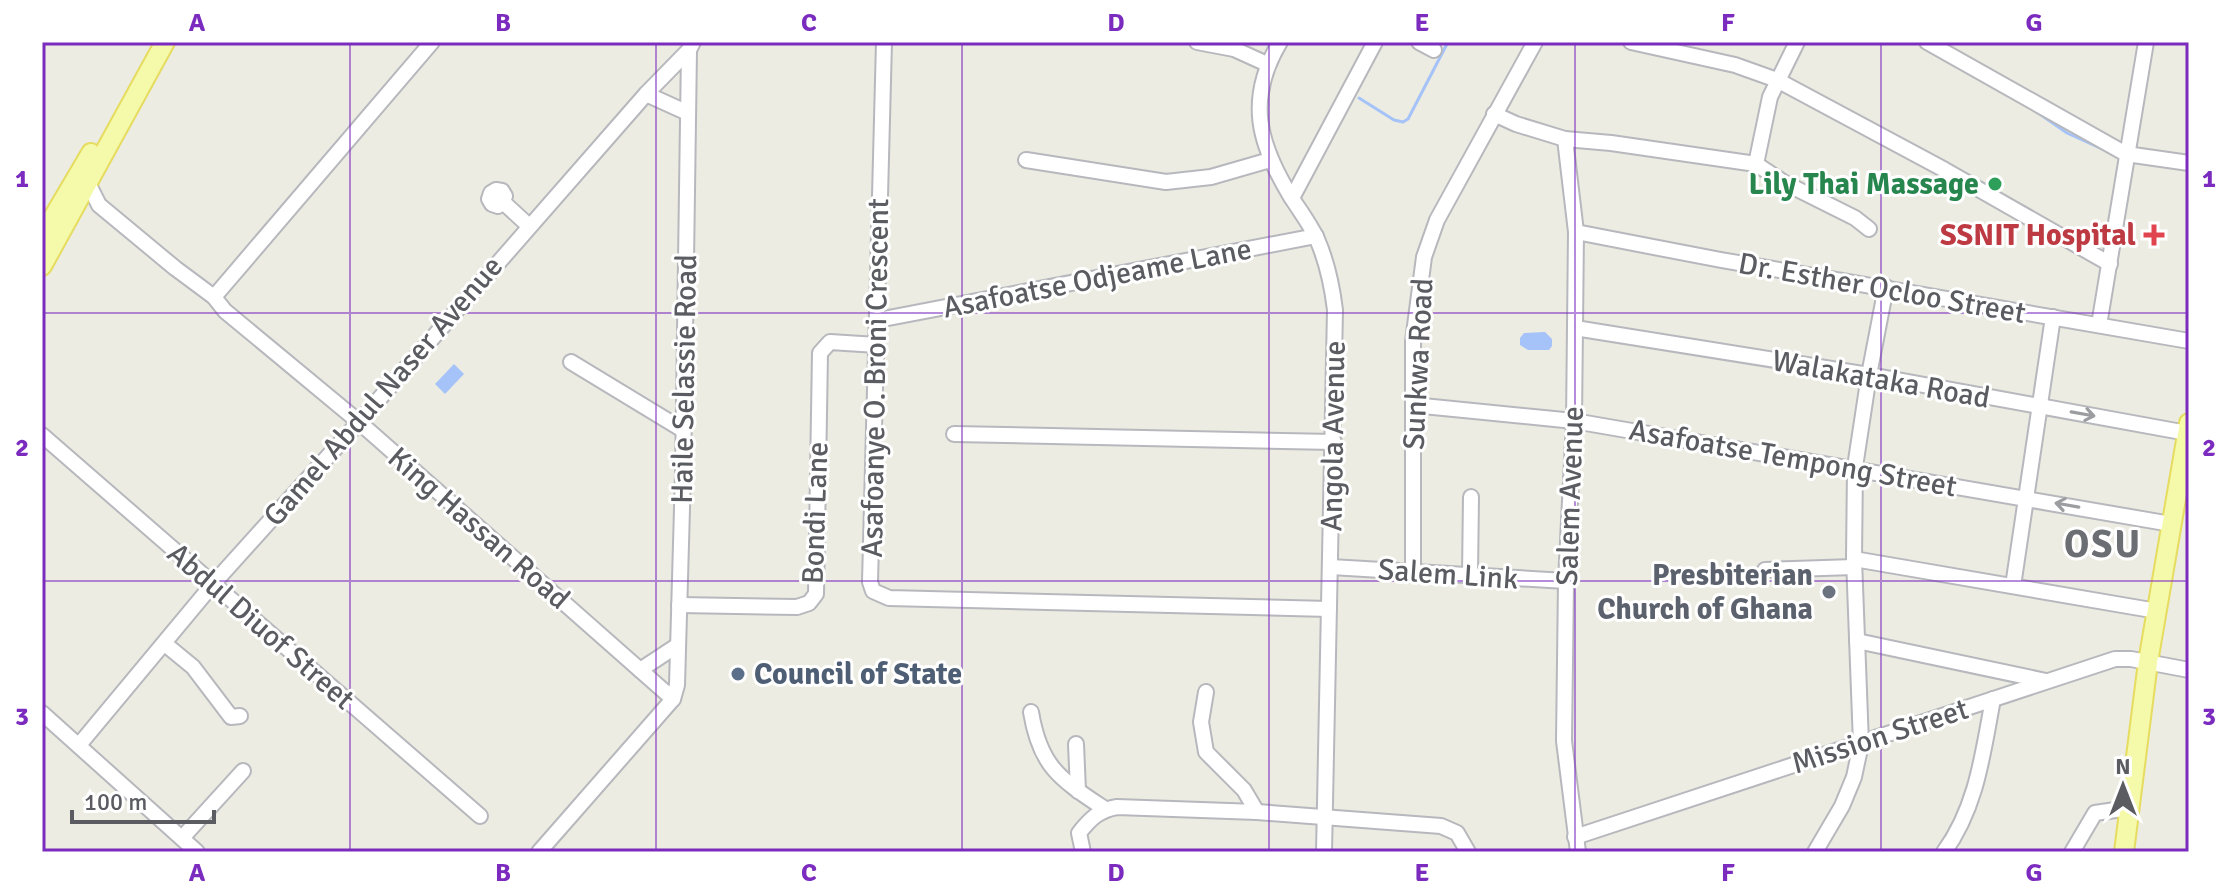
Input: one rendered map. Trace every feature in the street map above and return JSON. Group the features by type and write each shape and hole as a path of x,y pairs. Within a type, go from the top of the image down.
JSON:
{"main road":[{"path":"42,236 151,42"},
{"path":"42,266 165,42"},
{"path":"2124,852 2148,662 2188,428"}],"street":[{"path":"214,297 432,42"},
{"name":"Asafoanye O. Broni Crescent","path":"884,42 870,582 879,595 889,598 1329,609"},
{"path":"1197,42 1234,49 1267,64"},
{"name":"Angola Avenue","path":"1280,42 1267,64 1261,87 1262,138 1270,160 1316,236 1326,260 1335,310 1324,852"},
{"path":"1292,198 1375,42"},
{"path":"1419,42 1434,50"},
{"name":"Sunkwa Road","path":"1413,570 1413,341 1424,257 1430,234 1535,42"},
{"path":"1631,42 1735,65 1777,80 1945,170 2110,264"},
{"path":"1756,164 1766,111 1777,80 1797,42"},
{"path":"1927,42 2126,154 2189,163"},
{"path":"2099,325 2145,42"},
{"name":"Gamel Abdul Naser Avenue","path":"79,745 213,584 691,46"},
{"name":"Haile Selassie Road","path":"673,699 677,685 691,46"},
{"path":"646,94 688,113"},
{"path":"1494,114 1565,139 1756,164 1783,182 1855,218 1869,229"},
{"name":"Salem Avenue","path":"1565,139 1576,232 1574,421 1566,581 1564,741 1576,844"},
{"path":"1026,160 1166,182 1211,177 1270,160"},
{"name":"King Hassan Road","path":"88,183 99,205 214,297 225,311 359,422 673,699"},
{"path":"503,202 529,226"},
{"path":"75,206 99,205"},
{"name":"Dr. Esther Ocloo Street","path":"1576,232 2189,341"},
{"name":"Asafoatse Odjeame Lane","path":"878,320 1316,236"},
{"path":"1818,851 1854,777 1861,744 1854,563 1855,467 1886,287"},
{"path":"2013,586 2053,317"},
{"name":"Walakataka Road","path":"1575,328 2188,428"},
{"name":"Bondi Lane","path":"679,605 797,607 809,603 816,594 820,353 830,342 877,345"},
{"path":"571,362 683,430"},
{"name":"Asafoatse Tempong Street","path":"1413,405 1574,421 1855,467 2171,524"},
{"path":"954,434 1334,442"},
{"name":"Abdul Diuof Street","path":"42,435 480,816"},
{"path":"1470,574 1471,497"},
{"path":"1765,570 1854,563 2157,611"},
{"name":"Salem Link","path":"1331,567 1566,581"},
{"path":"1857,641 2047,681"},
{"path":"165,644 193,667 231,717 240,716"},
{"path":"640,670 678,645"},
{"name":"Mission Street","path":"1576,844 2115,659 2189,670"},
{"path":"1206,692 1201,722 1206,752 1244,790 1257,812"},
{"path":"539,852 673,699"},
{"path":"1944,852 1960,831 1971,801 1993,699"},
{"path":"1031,712 1035,739 1058,776 1105,809"},
{"path":"42,713 197,852"},
{"path":"1076,744 1078,791"},
{"path":"182,838 243,771"},
{"path":"1083,852 1079,833 1105,809 1117,807 1257,812 1441,826 1457,833 1468,852"},
{"path":"2072,852 2095,813 2129,808"}],"water":[{"path":"1545,332 1552,339 1549,350 1528,350 1520,345 1524,333"},
{"path":"454,364 464,374 445,394 435,384"}],"waterway":[{"path":"1359,98 1394,120 1403,122 1408,119 1448,42"},
{"path":"2031,108 2067,133 2111,153"}],"place":[{"name":"Lily Thai Massage","path":"1995,184"},
{"name":"SSNIT Hospital","path":"2154,235"},
{"name":"Presbiterian Church of Ghana","path":"1829,592"},
{"name":"Council of State","path":"738,674"}],"district":[{"name":"OSU","path":"2103,544"}]}
